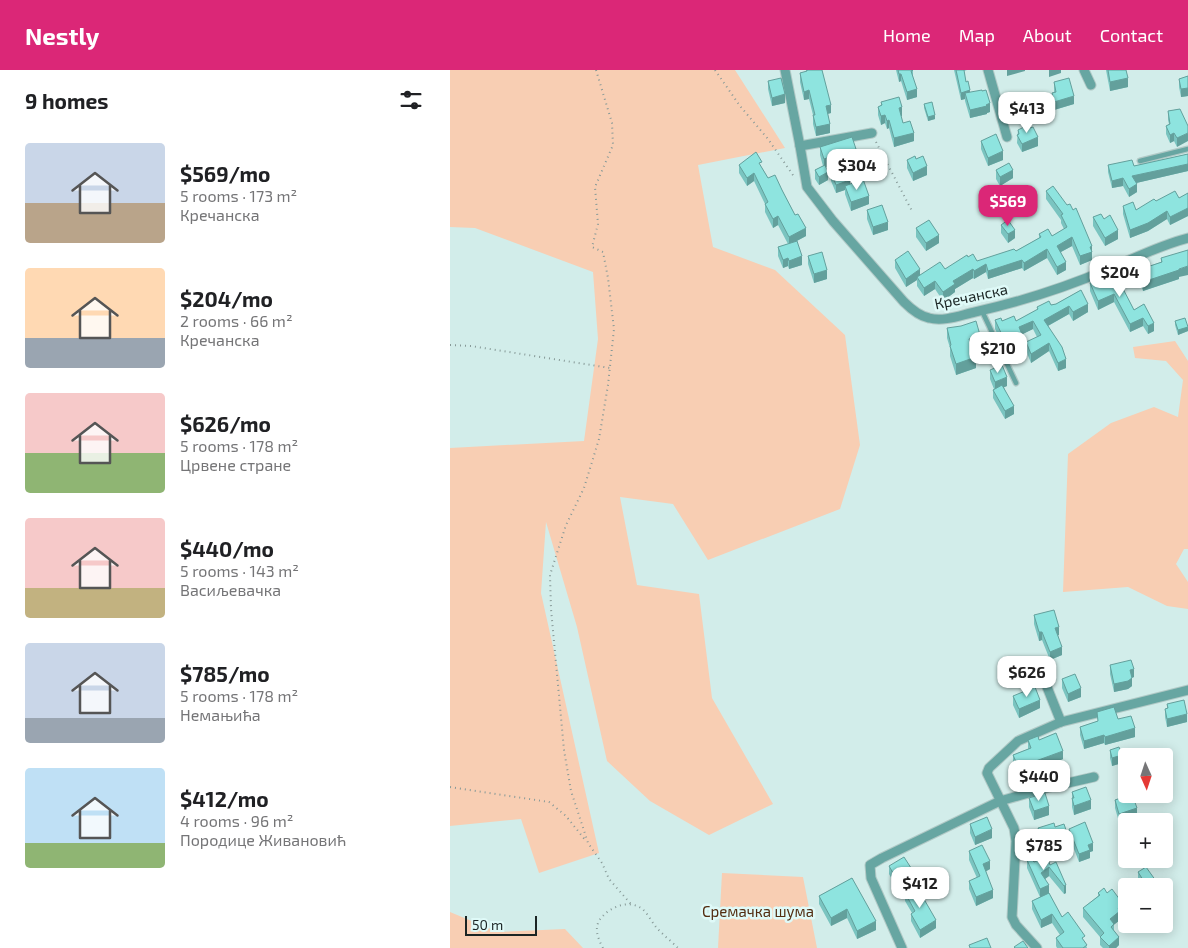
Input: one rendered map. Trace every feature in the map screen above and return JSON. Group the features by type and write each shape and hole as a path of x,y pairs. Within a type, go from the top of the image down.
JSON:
{"street":[{"path":"785,70 807,187"},
{"path":"988,70 1008,137"},
{"path":"1084,70 1091,85"},
{"path":"800,146 872,133"},
{"name":"Кречанска","path":"807,187 864,258 904,302 917,313 930,319 945,319 982,310 1073,284 1150,251 1188,238"},
{"path":"1039,667 1061,722"},
{"path":"1037,948 1016,925 1012,917 1016,841 1014,828 987,773 988,768 1018,741 1061,722 1188,690"},
{"path":"902,948 871,878 870,865 1000,801 1094,777"}],"lane":[{"path":"1140,161 1188,149"},
{"path":"982,310 1016,383"}],"path":[{"path":"588,843 571,791 564,750 551,609 550,575 566,525 584,488 599,438 614,329 603,252 592,247 598,224 595,187 613,145 612,123 596,70"},
{"path":"715,70 740,106 768,139 797,181 807,187"},
{"path":"872,133 913,213"},
{"path":"450,345 471,346 610,368"},
{"path":"450,787 549,802 566,816 588,843 602,863 608,879 631,904 643,909 657,928 678,948"},
{"path":"603,948 599,940 597,928 599,920 606,912 616,907 631,904"}],"green space":[{"path":"450,70 735,70 785,148 698,165 713,247 775,270 845,335 860,445 840,509 708,560 673,504 620,497 637,585 699,594 712,698 773,804 709,835 650,801 607,761 577,627 546,522 541,593 599,853 539,873 521,819 450,826 450,448 584,441 598,339 593,272 475,228 450,227"},
{"path":"1175,341 1188,361 1188,549 1184,549 1176,564 1188,582 1188,609 1167,606 1128,587 1063,592 1068,454 1111,423 1154,407 1178,417 1183,380 1166,361 1135,358 1133,347"},
{"name":"Сремачка шума","path":"722,873 803,877 817,948 718,948"},
{"path":"450,912 498,932 565,929 583,948 450,948"}],"building":[{"path":"807,70 822,70 831,105 826,106 830,124 816,127 809,90 804,92 800,73"},
{"path":"898,70 913,70 911,71 917,89 907,92"},
{"path":"956,70 964,70 966,82 968,81 970,90 961,93"},
{"path":"1108,70 1126,70 1128,78 1110,82"},
{"path":"1188,76 1188,88 1181,89 1179,79"},
{"path":"781,78 785,94 772,98 768,81"},
{"path":"1069,78 1074,96 1054,102 1052,93 1056,92 1054,82"},
{"path":"986,90 990,103 987,106 970,110 965,93"},
{"path":"899,97 902,107 899,108 903,123 910,121 914,133 894,138 889,120 887,121 885,115 881,116 878,107 882,105 881,102"},
{"path":"932,102 935,115 928,117 924,104"},
{"path":"1180,109 1188,126 1188,133 1177,138 1174,133 1170,135 1166,126 1170,124 1168,111"},
{"path":"1028,125 1030,128 1033,127 1038,137 1022,144 1017,135 1019,134 1018,130"},
{"path":"996,134 1003,151 988,158 981,141"},
{"path":"852,137 856,149 824,159 820,147"},
{"path":"756,152 762,162 759,163 768,178 775,175 795,215 798,214 806,228 789,237 778,216 773,219 765,204 768,202 754,173 747,178 739,165"},
{"path":"1188,154 1188,164 1132,176 1137,184 1129,189 1123,178 1112,181 1108,165 1132,160 1134,166"},
{"path":"877,156 880,166 868,170 865,160"},
{"path":"915,156 916,159 923,156 927,166 913,173 907,160"},
{"path":"1009,163 1013,170 1000,177 996,170"},
{"path":"825,165 828,172 819,177 815,170"},
{"path":"845,167 850,180 836,185 831,172"},
{"path":"863,179 869,196 851,202 845,186"},
{"path":"1053,186 1067,205 1070,204 1073,210 1076,208 1092,246 1090,247 1092,252 1080,256 1072,237 1057,246 1066,262 1057,267 1047,249 1024,263 1022,260 988,271 986,264 974,271 973,269 953,281 955,284 943,292 935,281 924,288 917,277 940,262 945,269 967,255 968,257 973,254 977,261 1014,249 1016,251 1041,237 1039,234 1048,229 1052,236 1067,227 1061,215 1063,214 1046,191"},
{"path":"1175,191 1179,198 1188,193 1188,208 1170,217 1167,211 1148,223 1130,230 1123,206 1133,202 1136,210 1154,199 1156,201"},
{"path":"882,205 888,222 873,227 867,210"},
{"path":"1101,214 1104,219 1110,215 1118,230 1105,238 1093,217"},
{"path":"929,220 939,235 926,243 916,228"},
{"path":"1008,220 1015,230 1008,234 1001,225"},
{"path":"797,241 802,256 789,261 788,258 783,260 778,247"},
{"path":"1188,250 1188,266 1143,282 1138,270 1162,262 1161,258"},
{"path":"908,251 920,269 906,279 895,260"},
{"path":"822,252 827,270 814,274 808,256"},
{"path":"1115,271 1122,280 1119,281 1134,310 1144,304 1154,323 1148,326 1143,318 1130,324 1114,294 1098,301 1090,283"},
{"path":"1081,290 1088,304 1073,312 1069,306 1044,320 1062,347 1066,359 1058,363 1049,343 1031,354 1026,342 1041,335 1033,321 1019,327 1027,347 1011,354 995,320 1001,318 1002,321 1014,316 1016,321 1049,301 1051,305 1056,304"},
{"path":"1185,318 1188,327 1178,330 1175,321"},
{"path":"976,321 980,335 969,339 976,357 956,364 947,328"},
{"path":"1002,365 1007,377 995,382 990,370"},
{"path":"1002,385 1014,406 1005,411 993,390"},
{"path":"1054,610 1059,627 1055,628 1062,647 1050,652 1042,632 1039,632 1034,615"},
{"path":"1131,660 1134,669 1130,670 1132,678 1128,681 1114,684 1110,665"},
{"path":"1075,674 1081,688 1068,694 1062,679"},
{"path":"1035,687 1040,700 1019,709 1013,696"},
{"path":"1184,700 1187,714 1167,719 1165,709 1168,708 1167,704"},
{"path":"1114,707 1118,719 1131,716 1135,728 1084,741 1080,727 1098,721 1097,712"},
{"path":"1056,733 1063,751 1033,762 1035,768 1021,773 1013,755 1031,748 1028,740 1038,736 1039,740"},
{"path":"1119,747 1118,756 1112,758 1110,750"},
{"path":"1086,787 1091,800 1074,806 1072,792"},
{"path":"1045,793 1049,806 1034,811 1029,798"},
{"path":"1118,799 1118,803 1135,803 1137,808 1119,813 1115,800"},
{"path":"987,817 992,829 975,837 970,824"},
{"path":"1085,822 1093,843 1088,845 1090,850 1079,854 1069,829"},
{"path":"1054,823 1055,827 1064,824 1067,833 1043,841 1038,828"},
{"path":"982,845 990,861 983,864 993,890 976,897 969,881 980,876 969,851"},
{"path":"1047,856 1050,865 1056,862 1066,885 1064,886 1049,867 1041,873 1049,885 1040,889 1027,860 1031,858 1034,862"},
{"path":"904,857 913,871 902,878 900,876 896,878 889,866"},
{"path":"1147,868 1154,878 1142,878 1138,872"},
{"path":"852,878 876,921 857,931 847,909 831,918 819,896"},
{"path":"917,887 936,920 920,930 911,914 915,911 905,893"},
{"path":"1104,888 1107,893 1112,889 1118,897 1118,913 1110,919 1114,924 1111,927 1119,937 1109,946 1100,937 1104,933 1083,908 1100,895 1098,893"},
{"path":"1049,893 1062,917 1068,912 1085,936 1082,938 1087,945 1083,948 1063,948 1056,938 1064,932 1052,914 1041,920 1032,901"},
{"path":"987,938 991,948 970,948 969,945"},
{"path":"1023,941 1028,948 1014,947"}]}
